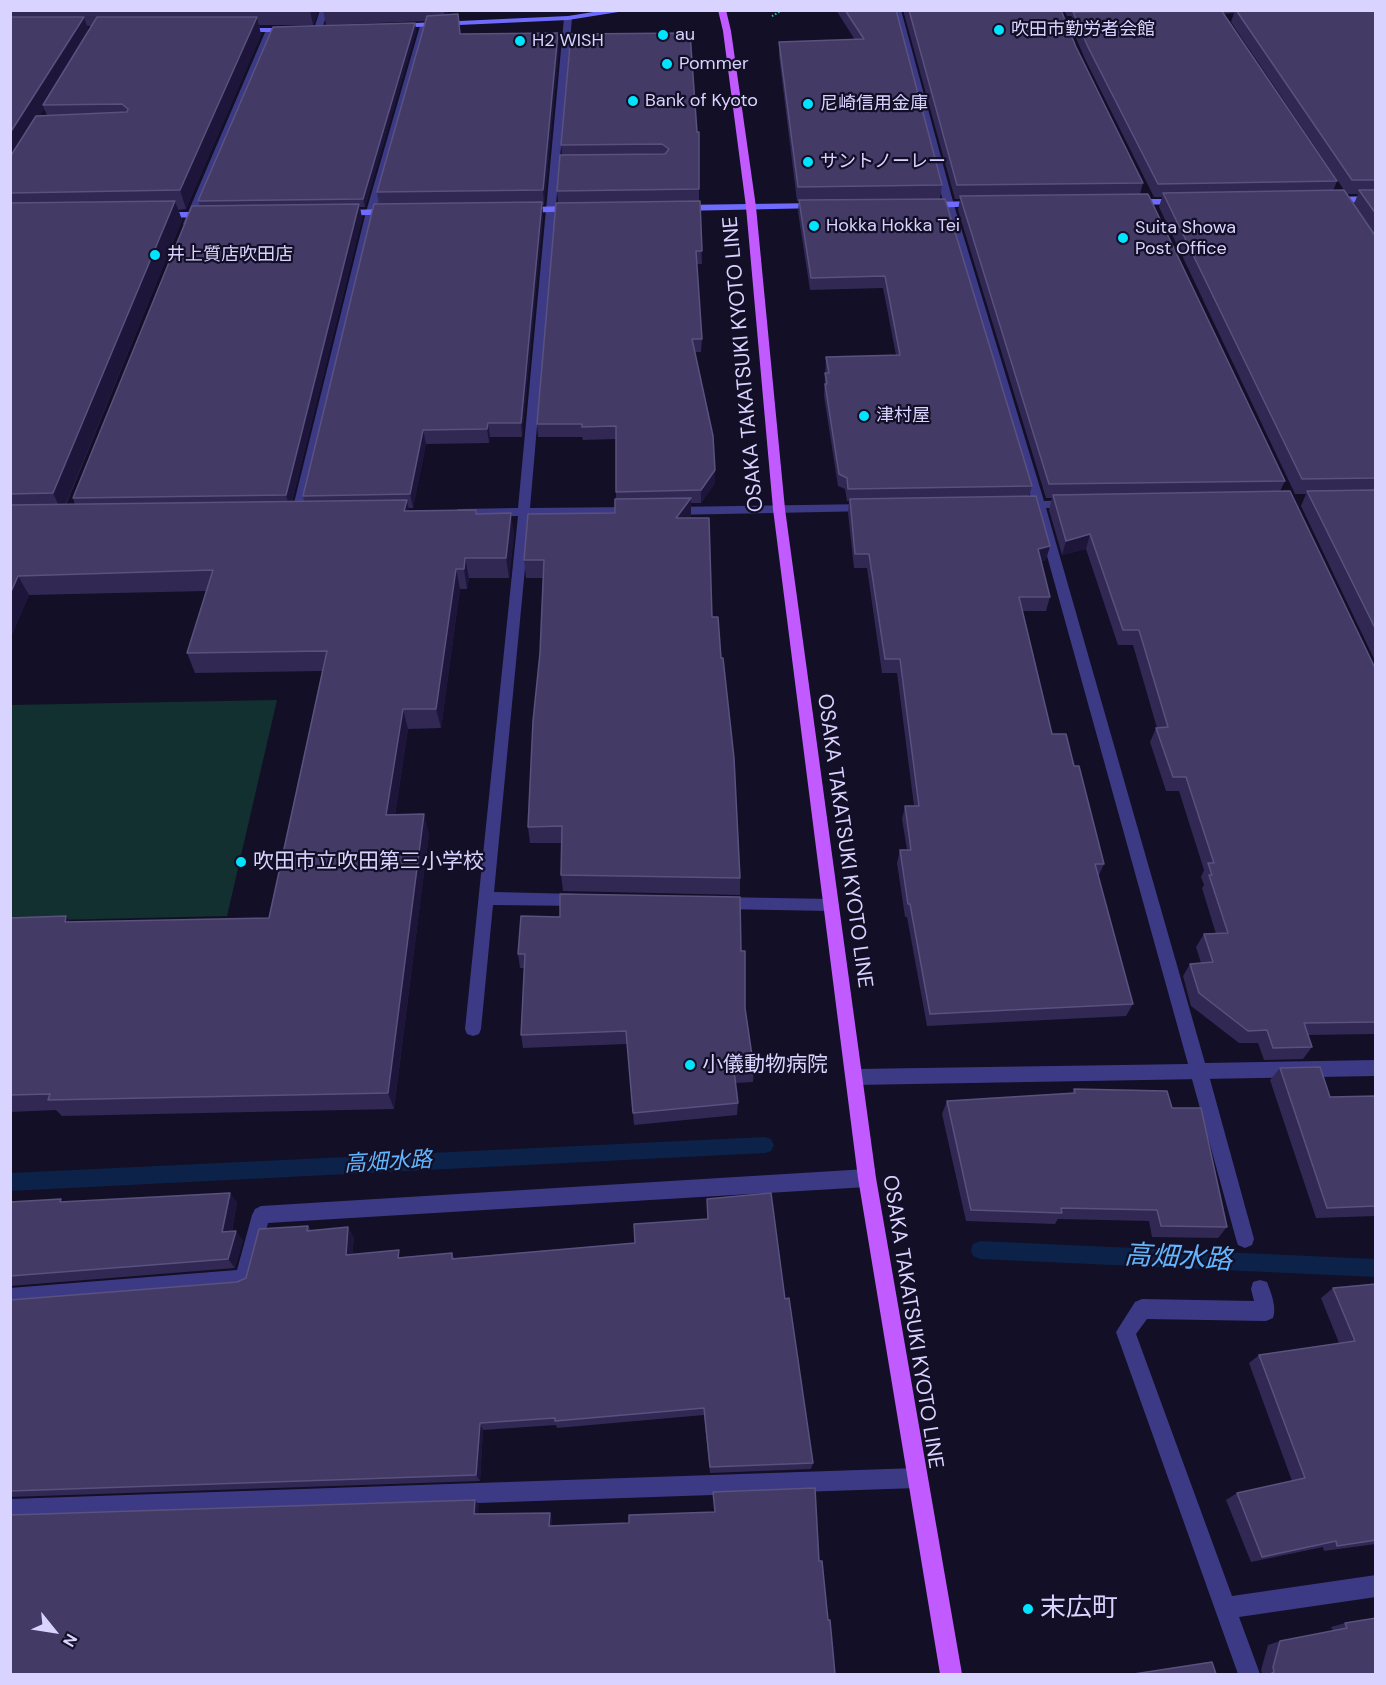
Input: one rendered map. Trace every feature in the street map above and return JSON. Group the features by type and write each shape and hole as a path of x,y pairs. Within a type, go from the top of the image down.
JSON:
{"main road":[{"name":"OSAKA TAKATSUKI KYOTO LINE","path":"722,10 727,31 751,207 779,509 867,1178 951,1674"}],"street":[{"path":"318,29 324,10"},
{"path":"388,27 424,26 452,20 568,18 627,10"},
{"path":"897,10 949,205 1039,505 1245,1239"},
{"path":"473,1029 524,512 550,209 561,164 568,18"},
{"path":"297,515 371,212 424,26"},
{"path":"309,29 330,28"},
{"path":"236,30 299,29"},
{"path":"182,237 270,30"},
{"path":"1336,190 1345,204"},
{"path":"1320,200 1345,204 1376,199"},
{"path":"1125,202 1194,201"},
{"path":"914,205 996,204"},
{"path":"670,208 830,206"},
{"path":"515,210 586,209"},
{"path":"335,213 407,212"},
{"path":"146,216 215,215"},
{"path":"1003,505 1087,504"},
{"path":"441,513 885,507"},
{"path":"486,898 591,900"},
{"path":"708,903 831,905"},
{"path":"855,1077 1376,1068"},
{"path":"10,1298 244,1279 261,1215 867,1178"},
{"path":"1249,1674 1126,1332 1142,1309 1266,1311 1260,1289"},
{"path":"10,1509 916,1478"},
{"path":"1226,1608 1376,1586"}],"path":[{"path":"772,16 783,10"}],"green space":[{"path":"277,700 227,916 11,921 10,705"}],"building":[{"path":"845,10 896,10 942,185 798,187 779,42 864,39"},
{"path":"909,10 1061,10 1076,47 1143,183 957,185"},
{"path":"1221,10 1337,181 1158,184 1088,47 1073,12"},
{"path":"1236,10 1376,10 1376,180 1352,180"},
{"path":"458,14 460,34 558,33 543,190 377,192 427,16"},
{"path":"10,17 84,17 10,133"},
{"path":"97,17 257,17 180,190 10,193 10,157 36,116 127,112 128,109 122,104 43,105"},
{"path":"415,23 363,199 198,201 273,27"},
{"path":"690,33 697,132 699,132 699,189 557,191 560,155 665,154 669,149 662,144 561,145 571,34"},
{"path":"1344,190 1376,237 1376,478 1302,479 1163,193"},
{"path":"1359,190 1376,190 1376,214"},
{"path":"1148,194 1285,481 1049,484 960,196"},
{"path":"945,199 1032,486 848,489 847,478 839,474 825,384 827,384 825,373 829,373 826,357 900,355 885,276 811,278 799,200"},
{"path":"175,201 53,493 10,494 10,203"},
{"path":"700,201 702,251 696,251 702,339 692,339 713,436 715,470 701,490 616,492 616,426 582,427 582,424 537,424 556,203"},
{"path":"542,202 521,423 488,423 487,429 423,430 410,494 303,496 374,204"},
{"path":"359,204 286,495 73,498 192,206"},
{"path":"1376,490 1376,630 1307,491"},
{"path":"1290,491 1376,670 1376,1022 1304,1023 1312,1047 1273,1048 1267,1030 1248,1031 1199,993 1190,964 1213,962 1204,934 1228,933 1209,875 1212,875 1208,863 1214,863 1186,777 1173,777 1156,728 1168,727 1139,630 1123,630 1090,534 1066,541 1053,495"},
{"path":"1036,496 1050,546 1038,549 1050,597 1019,597 1052,734 1066,734 1074,766 1079,766 1104,864 1095,864 1133,1004 930,1014 910,904 908,904 900,850 911,850 905,806 919,806 900,659 885,659 869,554 855,554 850,499"},
{"path":"691,498 676,518 709,518 712,617 718,617 734,758 740,878 561,875 562,826 528,827 544,560 524,560 528,514 615,513 615,499"},
{"path":"407,500 404,511 476,510 476,514 511,513 506,558 465,558 464,569 456,569 436,709 403,709 386,815 424,814 388,1093 48,1100 50,1094 10,1095 10,918 66,916 65,922 269,918 327,651 187,653 213,570 18,576 10,594 10,505"},
{"path":"560,894 740,897 741,951 745,951 745,1008 754,1069 734,1071 738,1103 633,1113 626,1031 521,1035 525,954 518,954 521,916 560,917"},
{"path":"1320,1067 1330,1097 1376,1096 1376,1206 1327,1208 1280,1068"},
{"path":"1074,1089 1167,1091 1172,1108 1201,1108 1227,1227 1161,1226 1157,1210 1061,1208 1062,1213 971,1210 947,1101 1075,1093"},
{"path":"230,1193 222,1232 236,1231 228,1259 10,1276 10,1202 61,1199 60,1202"},
{"path":"771,1193 785,1299 789,1298 813,1463 710,1467 704,1408 555,1421 555,1418 480,1423 476,1475 10,1491 10,1300 237,1282 246,1278 259,1229 308,1226 307,1231 348,1227 346,1255 399,1250 398,1258 452,1253 452,1259 635,1243 634,1224 708,1219 707,1199"},
{"path":"1376,1284 1376,1540 1337,1546 1336,1541 1262,1557 1237,1493 1305,1478 1259,1355 1355,1341 1333,1288"},
{"path":"815,1488 819,1561 822,1561 835,1674 10,1674 10,1515 475,1500 474,1514 550,1513 549,1526 629,1523 629,1515 715,1512 713,1492"},
{"path":"1376,1618 1376,1674 1271,1674 1274,1672 1273,1667 1280,1641 1347,1628 1345,1623"},
{"path":"1212,1662 1216,1674 1134,1674"}],"waterway":[{"name":"高畑水路","path":"10,1182 765,1145"},
{"name":"高畑水路","path":"980,1250 1376,1268"}],"place":[{"name":"吹田市勤労者会館","path":"999,30"},
{"name":"au","path":"663,35"},
{"name":"H2 WISH","path":"520,41"},
{"name":"Pommer","path":"667,64"},
{"name":"Bank of Kyoto","path":"633,101"},
{"name":"尼崎信用金庫","path":"808,104"},
{"name":"サントノーレー","path":"808,162"},
{"name":"Hokka Hokka Tei","path":"814,226"},
{"name":"Suita Showa Post Office","path":"1123,238"},
{"name":"井上質店吹田店","path":"155,255"},
{"name":"津村屋","path":"864,416"},
{"name":"吹田市立吹田第三小学校","path":"241,862"},
{"name":"小儀動物病院","path":"690,1065"},
{"name":"末広町","path":"1028,1609"}]}
